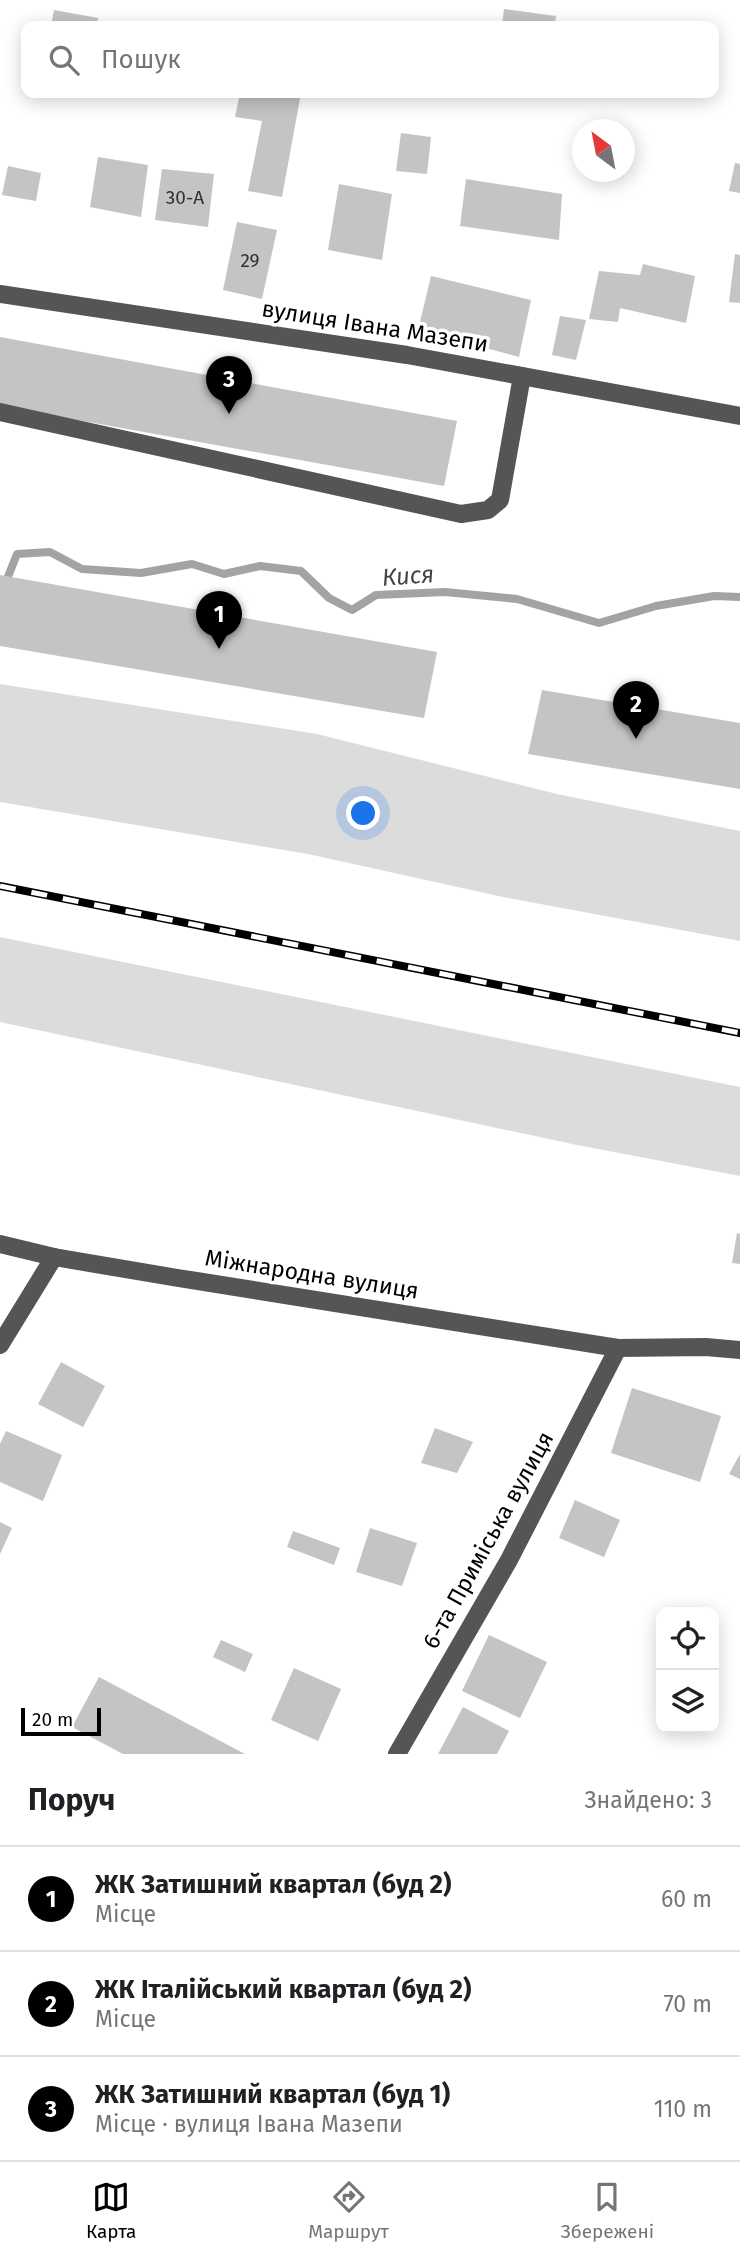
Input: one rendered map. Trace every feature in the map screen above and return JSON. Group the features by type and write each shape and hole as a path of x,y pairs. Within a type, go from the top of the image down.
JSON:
{"street":[{"name":"вулиця Івана Мазепи","path":"0,294 407,355 740,416"},
{"path":"0,412 461,514 488,510 500,500 522,376"},
{"name":"Міжнародна вулиця","path":"0,1244 54,1257 618,1348 706,1347 740,1350"},
{"path":"0,1345 54,1257"},
{"name":"6-та Приміська вулиця","path":"397,1754 509,1560 618,1348"}],"shaded area":[{"path":"0,684 317,734 557,794 740,831 740,941 503,897 308,854 0,802"},
{"path":"0,937 740,1087 740,1176 577,1145 0,1022"}],"building":[{"path":"504,9 556,16 556,21 503,21"},
{"path":"54,10 98,18 98,21 52,21"},
{"path":"239,98 300,98 282,197 248,191 262,121 235,117"},
{"path":"401,133 431,137 427,174 396,171"},
{"path":"98,157 148,165 141,217 90,207"},
{"path":"735,163 740,164 740,193 729,191"},
{"path":"8,166 41,173 36,201 2,195"},
{"path":"162,169 214,174 208,227 155,220"},
{"path":"466,179 562,194 559,240 460,226"},
{"path":"339,184 392,194 382,260 328,250"},
{"path":"237,222 277,230 262,299 223,290"},
{"path":"735,254 740,255 740,303 729,302"},
{"path":"643,264 695,276 686,323 620,308 618,322 589,319 599,271 640,275"},
{"path":"431,276 531,300 519,357 418,330"},
{"path":"560,316 586,320 576,360 552,355"},
{"path":"0,337 457,421 444,486 0,406"},
{"path":"0,575 437,652 424,718 0,646"},
{"path":"542,690 740,723 740,789 528,754"},
{"path":"737,1233 740,1234 740,1264 732,1263"},
{"path":"61,1362 105,1386 83,1427 38,1404"},
{"path":"632,1388 721,1416 700,1482 611,1453"},
{"path":"435,1428 473,1442 457,1473 421,1463"},
{"path":"6,1431 62,1455 43,1501 0,1482 0,1444"},
{"path":"740,1454 740,1479 729,1474"},
{"path":"575,1500 620,1520 604,1557 559,1538"},
{"path":"0,1522 12,1528 0,1554"},
{"path":"370,1528 417,1543 402,1586 356,1572"},
{"path":"293,1531 340,1548 334,1565 287,1547"},
{"path":"489,1635 547,1662 520,1718 462,1691"},
{"path":"221,1640 253,1654 245,1672 213,1657"},
{"path":"294,1668 341,1689 318,1741 271,1720"},
{"path":"99,1677 245,1754 123,1754 72,1727"},
{"path":"463,1707 509,1731 497,1754 438,1754"}],"waterway":[{"name":"Кися","path":"0,597 17,554 50,552 82,569 141,573 192,564 224,574 260,566 301,571 329,598 352,610 376,595 445,592 517,599 599,623 656,606 714,596 740,597"}],"railway":[{"path":"0,886 740,1033"}],"place":[{"name":"ЖК Затишний квартал (буд 1)","path":"229,414"},
{"name":"ЖК Затишний квартал (буд 2)","path":"219,649"},
{"name":"ЖК Італійський квартал (буд 2)","path":"636,739"}]}
